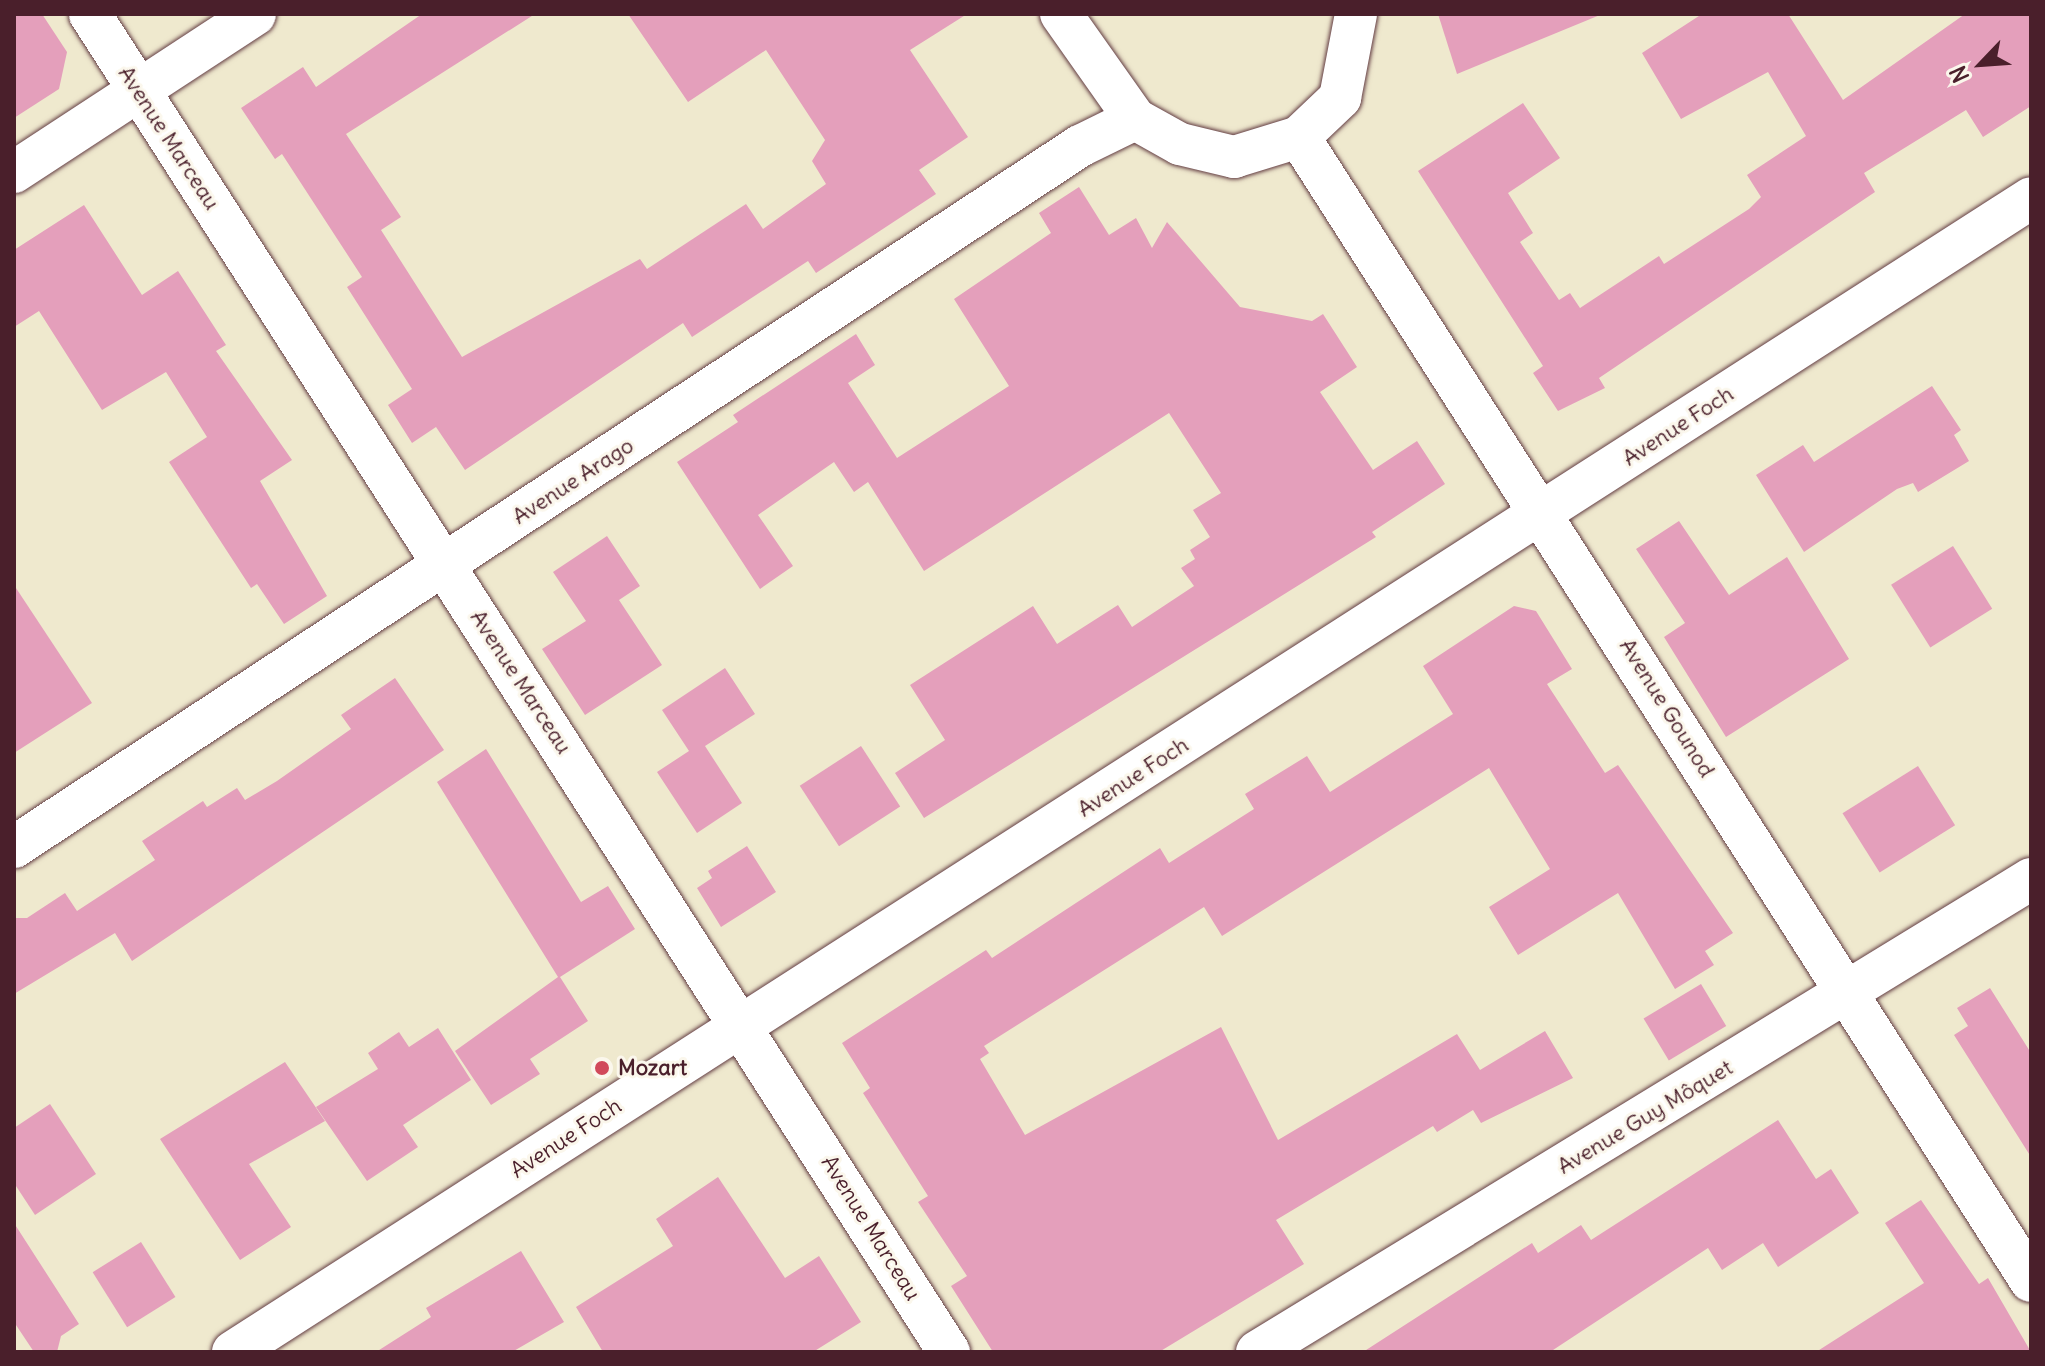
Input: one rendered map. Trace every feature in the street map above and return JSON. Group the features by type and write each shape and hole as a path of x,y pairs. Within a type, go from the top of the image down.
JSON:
{"street":[{"name":"Avenue Marceau","path":"90,14 744,1028 949,1352"},
{"path":"14,172 255,14"},
{"path":"1061,14 1135,119 1180,144 1234,157 1299,137 1340,98 1356,14"},
{"name":"Avenue Arago","path":"14,847 446,566 1080,146 1135,119"},
{"name":"Avenue Gounod","path":"1299,137 1543,513 2031,1281"},
{"name":"Avenue Foch","path":"233,1352 744,1028 2031,198"},
{"name":"Avenue Guy Môquet","path":"1257,1352 2031,879"}],"building":[{"path":"14,14 42,14 67,52 59,89 14,118"},
{"path":"422,14 535,14 346,134 401,217 381,230 462,357 640,259 647,269 746,204 763,229 826,184 812,161 825,140 766,50 688,102 628,14 967,14 910,50 968,137 919,170 936,194 816,273 808,261 692,337 683,323 465,470 436,427 412,443 388,405 412,389 347,287 362,277 282,154 275,159 241,108 303,67 316,87"},
{"path":"1438,14 1600,14 1600,15 1457,74"},
{"path":"1702,14 1788,14 1843,100 1965,14 2031,14 2031,106 1983,137 1966,110 1864,173 1875,192 1599,378 1605,388 1558,411 1533,373 1543,366 1418,171 1523,103 1560,158 1508,193 1533,233 1520,242 1559,300 1570,293 1580,308 1659,256 1664,264 1749,209 1761,197 1747,175 1806,136 1768,72 1681,119 1642,53"},
{"path":"1079,187 1109,235 1136,218 1152,248 1167,222 1240,307 1312,321 1323,314 1357,367 1320,392 1373,470 1417,441 1445,484 1372,532 1376,537 924,818 895,773 945,740 910,685 1033,606 1057,644 1118,605 1132,627 1194,586 1181,568 1195,559 1190,550 1210,537 1193,510 1221,493 1169,413 924,571 868,482 854,492 834,462 758,515 793,566 760,589 677,462 738,422 733,415 856,334 875,365 848,383 897,458 1009,386 954,299 1051,233 1039,213"},
{"path":"84,205 142,295 178,271 226,345 216,351 292,460 260,481 327,596 284,624 257,584 251,588 169,462 207,437 166,372 102,410 39,311 14,327 14,250"},
{"path":"1932,386 1961,430 1954,435 1969,461 1918,492 1913,483 1897,489 1804,552 1756,475 1803,445 1814,462"},
{"path":"1679,521 1729,595 1787,557 1849,659 1726,737 1664,637 1685,623 1636,549"},
{"path":"607,536 640,586 619,600 662,665 585,715 542,649 586,621 553,572"},
{"path":"1953,546 1992,609 1930,647 1891,585"},
{"path":"14,585 92,703 14,753"},
{"path":"1514,606 1536,611 1572,669 1547,684 1605,773 1618,765 1733,933 1705,951 1714,965 1675,989 1618,893 1518,955 1489,907 1550,869 1489,768 1222,936 1204,907 984,1046 989,1053 980,1059 1025,1135 1221,1027 1278,1140 1457,1034 1480,1070 1545,1031 1573,1078 1481,1123 1473,1110 1437,1132 1433,1126 1276,1220 1304,1264 1159,1352 993,1352 951,1286 967,1276 918,1202 928,1196 863,1093 870,1088 842,1043 986,950 992,958 1160,848 1169,863 1254,809 1245,794 1307,756 1330,792 1453,714 1423,666"},
{"path":"725,668 755,714 705,746 742,803 697,833 657,772 689,751 662,710"},
{"path":"395,678 444,750 132,961 115,933 14,994 14,918 27,918 65,893 77,911 155,860 142,841 203,801 207,807 237,788 245,800 277,781 351,729 341,715"},
{"path":"861,746 900,806 839,846 800,786"},
{"path":"486,749 581,902 608,886 635,929 560,977 588,1021 530,1059 540,1074 491,1105 455,1051 558,977 437,782"},
{"path":"1918,766 1955,825 1880,873 1843,813"},
{"path":"747,846 776,892 721,927 697,888 712,878 708,871"},
{"path":"1701,984 1726,1026 1669,1061 1644,1019"},
{"path":"1990,988 2031,1053 2031,1157 1954,1035 1968,1026 1957,1008"},
{"path":"438,1028 471,1080 403,1125 418,1147 367,1181 316,1107 378,1069 368,1053 399,1032 409,1047"},
{"path":"285,1062 325,1121 249,1164 291,1227 240,1260 160,1139"},
{"path":"50,1104 96,1174 35,1215 14,1183 14,1128"},
{"path":"1778,1120 1816,1179 1831,1169 1859,1213 1778,1267 1763,1243 1722,1270 1708,1248 1550,1352 1363,1352 1532,1243 1538,1253 1581,1225 1591,1240"},
{"path":"718,1177 785,1278 819,1256 861,1322 813,1352 603,1352 576,1307 673,1246 656,1219"},
{"path":"1921,1200 1979,1284 1988,1278 2031,1352 1816,1352 1924,1283 1885,1223"},
{"path":"14,1223 79,1324 61,1336 57,1352 34,1352 14,1322"},
{"path":"141,1242 175,1297 127,1327 93,1272"},
{"path":"521,1251 564,1322 512,1352 376,1352 431,1317 426,1308"}],"place":[{"name":"Mozart","path":"602,1068"}]}
